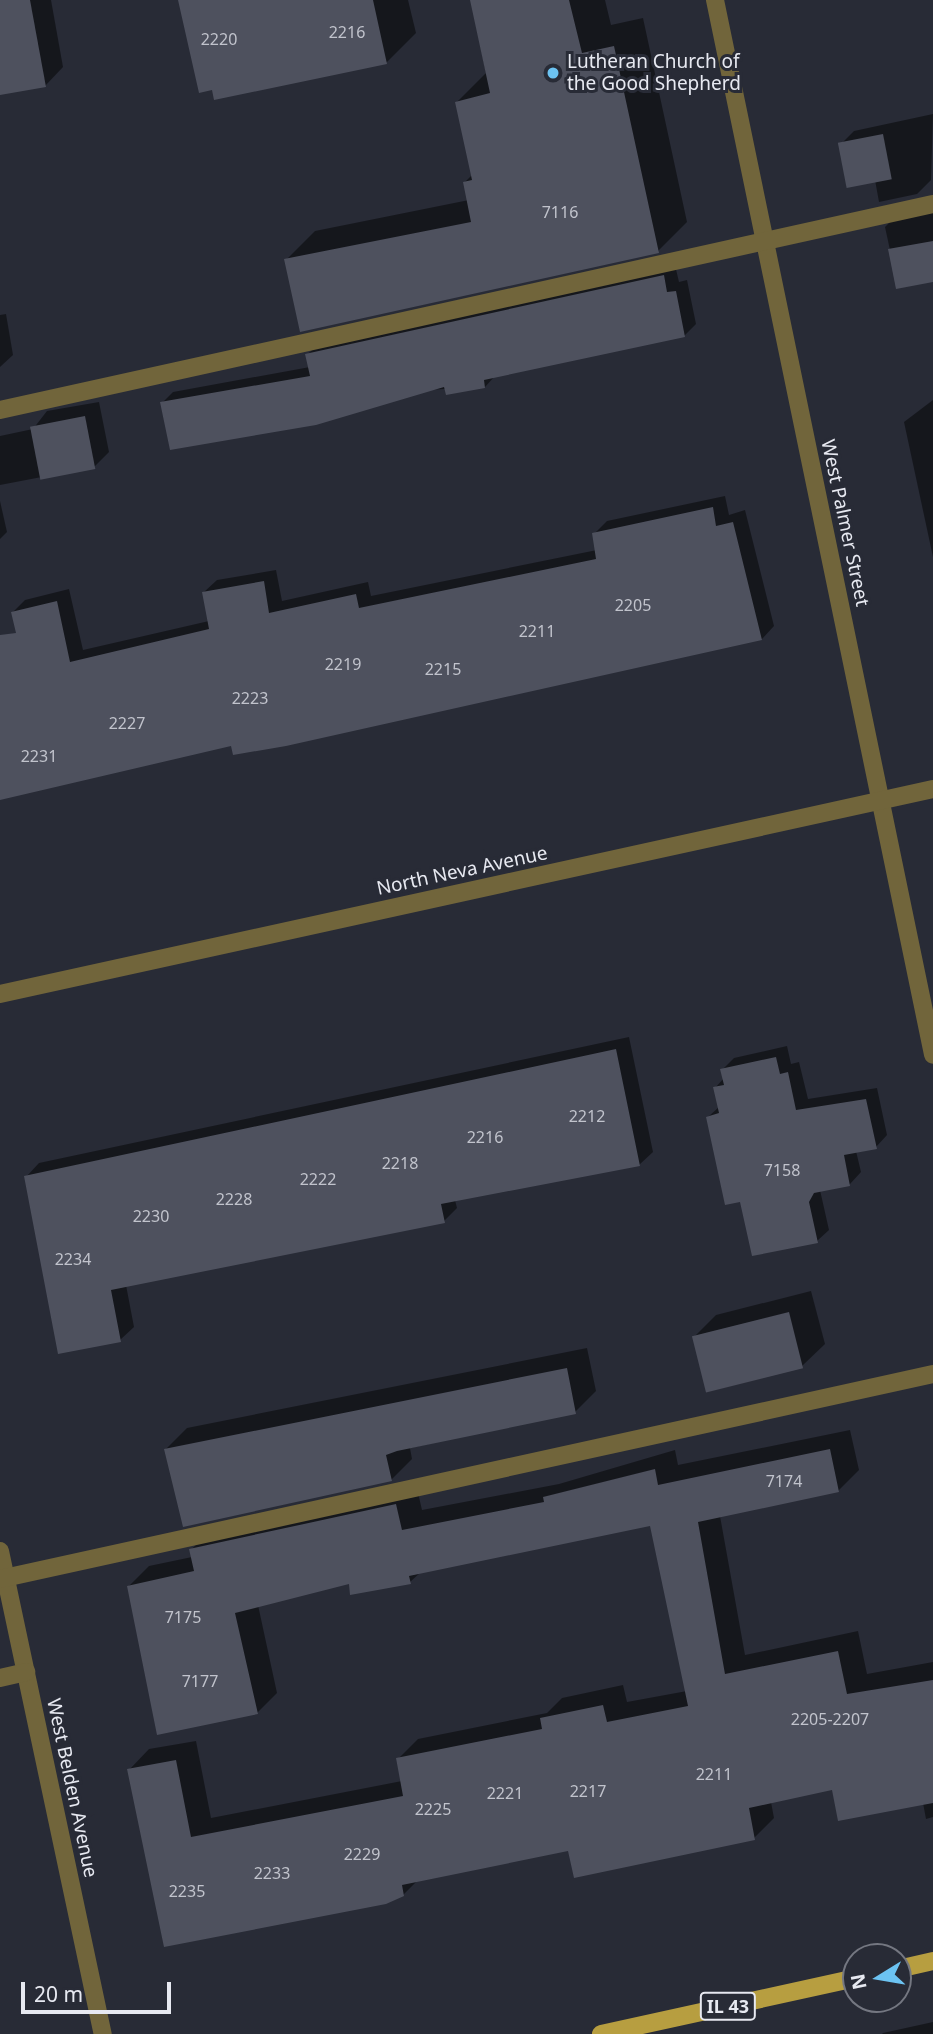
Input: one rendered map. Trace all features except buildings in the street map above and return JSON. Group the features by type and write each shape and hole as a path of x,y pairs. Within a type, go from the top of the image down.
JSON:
{"main road":[{"path":"912,1966 933,1961"},
{"name":"IL 43","path":"601,2034 842,1981"}],"street":[{"name":"West Palmer Street","path":"715,0 933,1055"},
{"path":"0,410 933,204"},
{"name":"North Neva Avenue","path":"0,994 933,789"},
{"path":"3,1578 933,1374"},
{"name":"West Belden Avenue","path":"0,1551 3,1578 26,1672 103,2034"},
{"path":"0,1678 26,1672"}],"place":[{"name":"Lutheran Church of the Good Shepherd","path":"553,73"}]}
